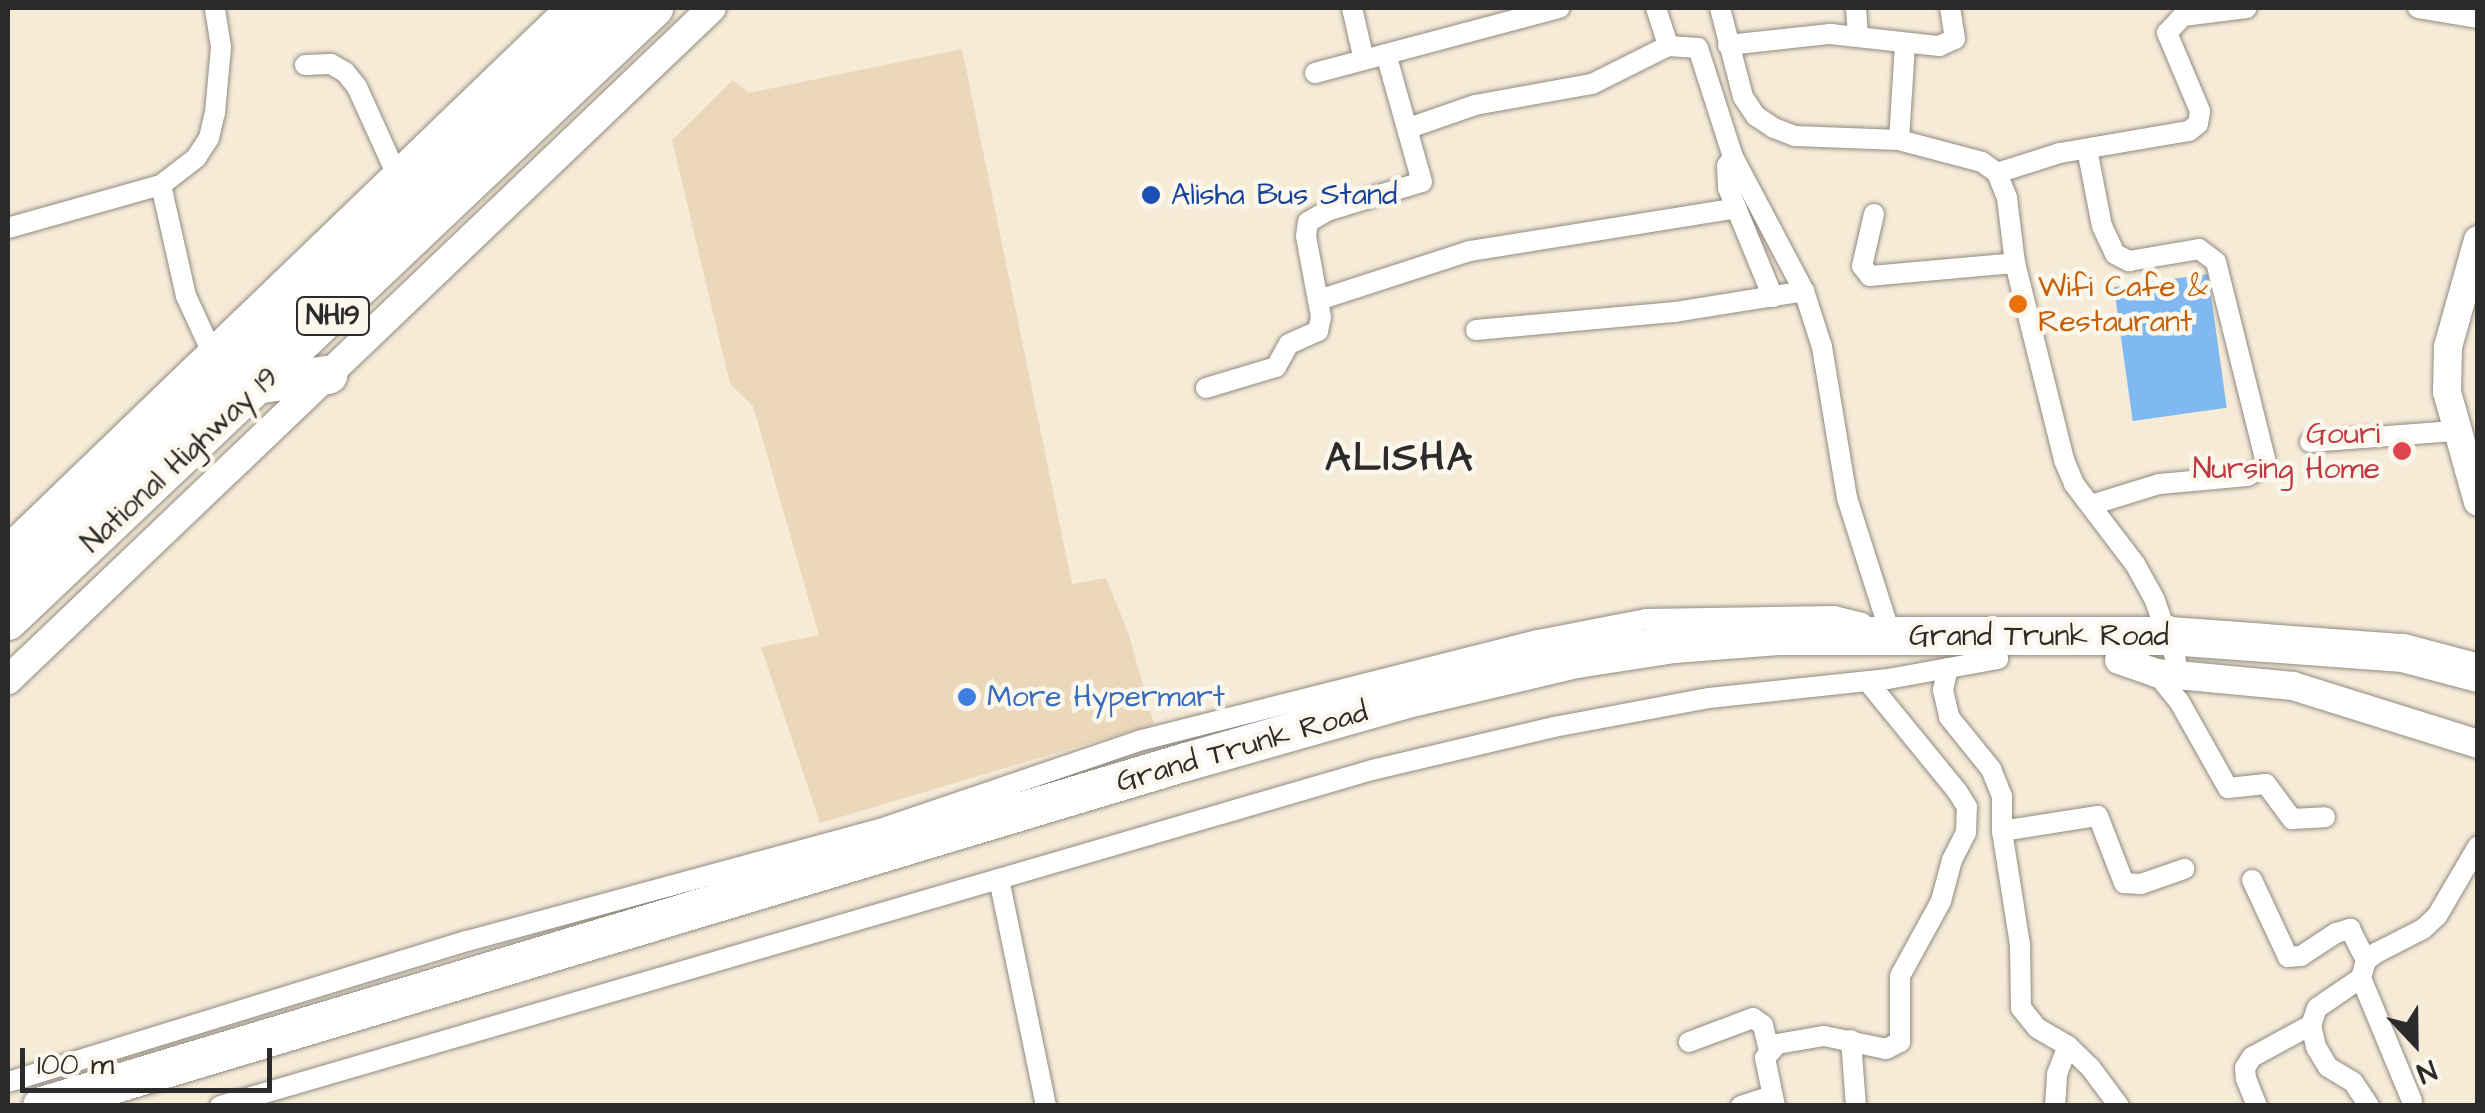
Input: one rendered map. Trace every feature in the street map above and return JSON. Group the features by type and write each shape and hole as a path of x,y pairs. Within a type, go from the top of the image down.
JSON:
{"highway":[{"name":"NH19","path":"8,580 238,366 611,8"},
{"name":"National Highway 19","path":"8,621 238,366 654,8"},
{"path":"246,317 238,366 328,375"},
{"name":"Grand Trunk Road","path":"23,1088 514,961 1420,696 1577,659 1674,644 1900,633 2168,656 2313,663 2374,671 2478,698"},
{"name":"Grand Trunk Road","path":"122,1106 1024,834 1444,714 1688,665 1778,659 2119,660 2384,651 2478,674"}],"main road":[{"path":"246,317 570,8"},
{"path":"8,680 712,8"},
{"path":"2478,240 2448,347 2447,392 2454,431 2478,502"},
{"path":"8,549 238,366"},
{"path":"2168,656 2293,686 2478,744"}],"street":[{"path":"8,228 161,186 196,158 208,138 221,47 215,8"},
{"path":"1352,8 1364,60"},
{"path":"1315,73 1386,54 1487,17 1559,8"},
{"path":"1656,8 1668,46"},
{"path":"1720,8 1743,97 1756,116 1774,128 1795,136 1899,140 1982,162 1997,173 2007,198 2015,263 2064,460 2091,505 2135,564 2168,656 2179,701 2228,788 2266,784 2292,819 2325,816"},
{"path":"1856,8 1858,36"},
{"path":"1728,45 1830,34 1905,44 1950,44 1956,32 1950,8"},
{"path":"1997,173 2086,150 2174,135 2198,124 2195,98 2168,44 2167,33 2182,12 2247,8"},
{"path":"2418,8 2478,18"},
{"path":"1899,140 1905,44"},
{"path":"1409,128 1475,106 1592,84 1668,46 1698,48 1733,156 1804,291 1822,347 1847,498 1900,633"},
{"path":"1206,388 1276,368 1288,344 1318,331 1319,300 1306,236 1308,222 1326,211 1418,186 1422,176 1386,54"},
{"path":"305,65 331,64 346,72 357,87 396,175"},
{"path":"2086,150 2102,226 2115,254 2129,262 2200,249 2216,262 2265,459 2264,467 2247,476 2159,484 2091,505"},
{"path":"1733,156 1726,176 1773,297"},
{"path":"161,186 186,296 238,366"},
{"path":"1319,300 1470,251 1737,208"},
{"path":"1874,214 1862,266 1870,276 2015,263"},
{"path":"1476,330 1675,312 1804,291"},
{"path":"2310,442 2454,431"},
{"path":"220,1106 1372,770 1538,731 1709,698 1868,682 1998,659"},
{"path":"1948,668 1944,703 1999,782 2002,831 2016,907 2022,1008 2036,1028 2068,1046 2119,1106"},
{"path":"1768,1050 1799,1037 1851,1040 1886,1049 1900,1042 1900,976 1941,902 1969,818 1957,791 1868,682"},
{"path":"2002,831 2098,816 2124,883 2141,884 2184,869"},
{"path":"2368,1106 2353,1082 2328,1067 2316,1047 2311,1025 2317,1008 2363,970 2424,930 2437,916 2478,846"},
{"path":"999,879 1046,1106"},
{"path":"2252,880 2288,957 2300,956 2336,933 2350,929 2412,1101"},
{"path":"1688,1042 1753,1018 1762,1025 1768,1050 1766,1070 1774,1101 1742,1106"},
{"path":"2257,1106 2246,1079 2245,1068 2252,1057 2311,1025"},
{"path":"1851,1040 1856,1106"},
{"path":"2054,1106 2057,1074 2068,1046"},
{"path":"23,1088 30,1106"}],"shaded area":[{"path":"962,49 1072,584 1106,578 1128,632 1154,724 820,823 761,647 819,635 753,406 730,384 672,140 733,80 749,93"}],"water":[{"path":"2208,274 2227,408 2133,421 2114,287"}],"place":[{"name":"Alisha Bus Stand","path":"1151,195"},
{"name":"Wifi Cafe & Restaurant","path":"2018,304"},
{"name":"Gouri Nursing Home","path":"2402,451"},
{"name":"More Hypermart","path":"967,697"}],"district":[{"name":"ALISHA","path":"1400,459"}]}
